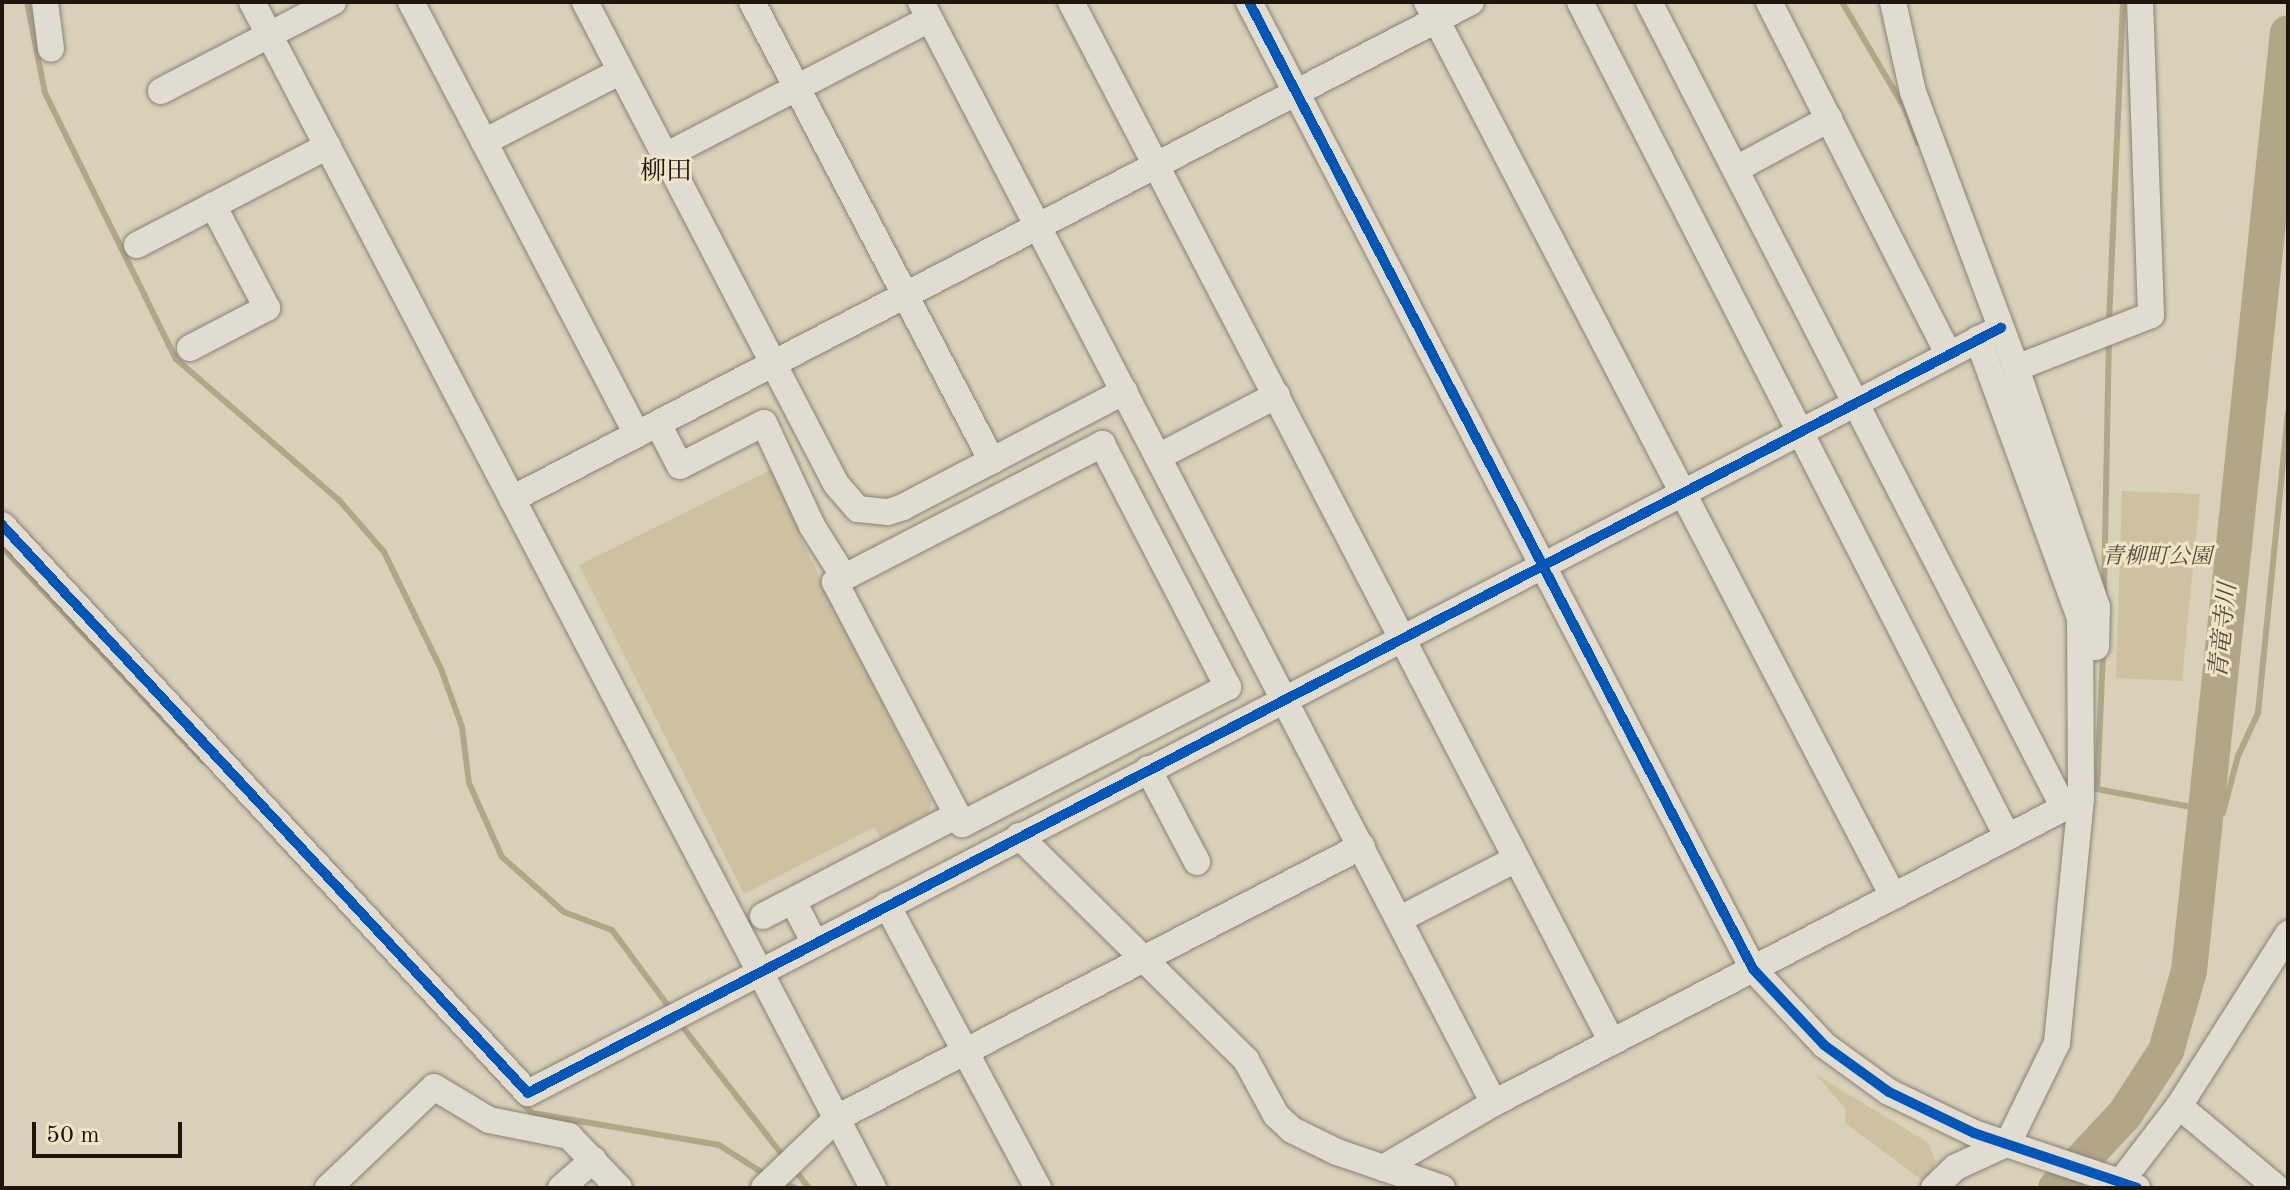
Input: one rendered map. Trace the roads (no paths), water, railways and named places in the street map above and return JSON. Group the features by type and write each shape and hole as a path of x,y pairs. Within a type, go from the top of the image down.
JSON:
{"street":[{"path":"45,2 51,49"},
{"path":"252,2 873,1188"},
{"path":"161,91 333,2"},
{"path":"411,2 484,142 648,429 680,466 764,423 812,526 844,577"},
{"path":"585,2 820,452 846,497 858,509 875,512 903,507 1125,391"},
{"path":"752,2 992,461"},
{"path":"1071,2 1612,1042"},
{"path":"1249,2 1753,969 1854,1071 1943,1120 2125,1186 2288,934"},
{"path":"512,499 1296,93 1431,11 1471,2"},
{"path":"1580,2 1802,429 2007,836"},
{"path":"1649,2 2072,804"},
{"path":"1769,2 1948,353"},
{"path":"1893,2 1913,92 2080,618 2057,1043 2008,1143 1956,1167 1934,1188"},
{"path":"2016,368 2151,315 2140,2"},
{"path":"665,156 797,87 925,10 1494,1103"},
{"path":"1431,11 1893,896"},
{"path":"484,142 621,71"},
{"path":"1736,169 1829,119"},
{"path":"137,245 328,146"},
{"path":"190,348 267,308 213,205"},
{"path":"2,525 528,1093 1682,493 1856,399 1990,334"},
{"path":"1990,334 2016,368 2097,607 2095,692"},
{"path":"1158,457 1277,395"},
{"path":"1102,444 1228,687 962,824 835,582 844,577 1102,444"},
{"path":"787,469 820,452"},
{"path":"1205,699 1222,731"},
{"path":"1148,769 1197,862"},
{"path":"1383,1168 1494,1103 2072,804"},
{"path":"992,809 1014,839 1146,960 1246,1060 1284,1122 1337,1152 1442,1188"},
{"path":"763,916 957,815"},
{"path":"764,1188 837,1118 1362,846"},
{"path":"1400,919 1516,859"},
{"path":"793,901 814,942"},
{"path":"887,905 1038,1188"},
{"path":"328,1188 434,1087 489,1120 569,1136 619,1188"},
{"path":"2179,1106 2277,1188"},
{"path":"561,1188 593,1160"}],"waterway":[{"path":"27,2 45,93 176,359 339,500 384,552 441,669 462,727 469,783 502,857 564,912 612,930 672,1011"},
{"path":"1842,2 1905,109 1918,143"},
{"path":"2109,322 2123,2"},
{"name":"青竜寺川","path":"2056,1188 2125,1114 2166,1051 2189,971 2288,33"},
{"path":"2104,594 2109,337"},
{"path":"2103,653 2097,789 2223,813 2238,756 2258,713 2288,413"},
{"path":"2,547 203,761"},
{"path":"678,1021 784,1157"},
{"path":"519,1099 532,1113 719,1145 766,1175"},
{"path":"794,1169 809,1188"},
{"path":"780,1181 795,1188"}],"district":[{"name":"柳田","path":"666,173"}],"park label":[{"name":"青柳町公園","path":"2157,558"}]}
